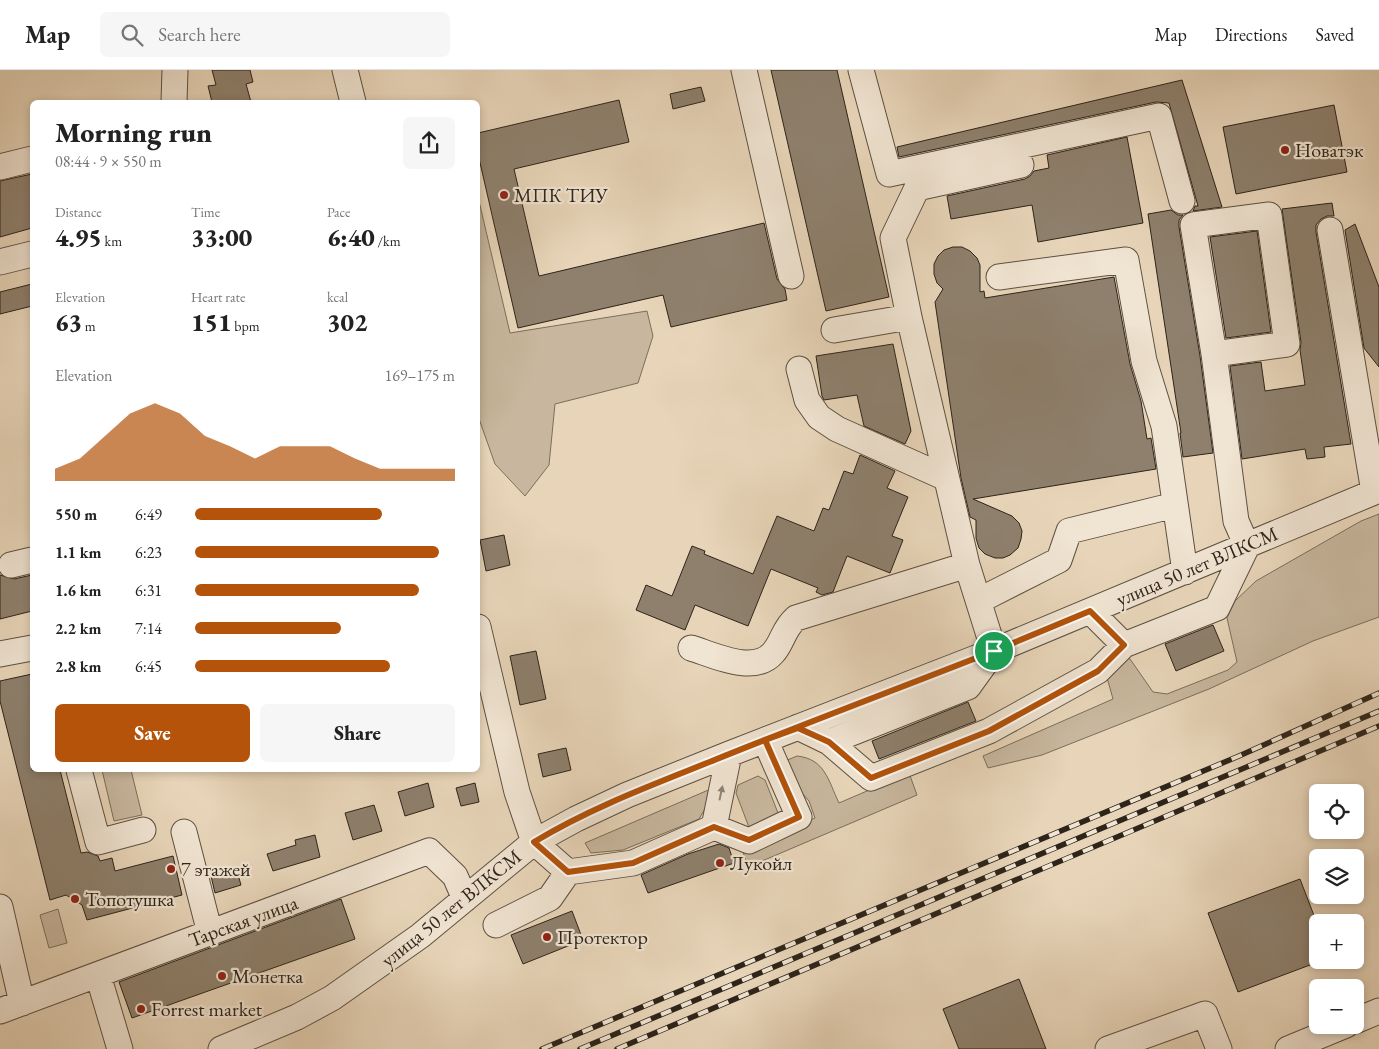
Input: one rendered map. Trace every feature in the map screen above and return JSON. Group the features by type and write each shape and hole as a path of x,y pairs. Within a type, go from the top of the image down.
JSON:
{"street":[{"path":"174,100 175,70"},
{"path":"345,70 352,100"},
{"path":"744,70 791,276"},
{"path":"862,70 889,174 1159,116 1182,201"},
{"path":"0,168 30,160"},
{"path":"829,742 968,687 994,651 967,565 909,317 893,238 918,188 1021,165"},
{"path":"798,728 829,742 871,778 989,731 1098,671 1124,645 1217,608 1247,546 1236,521 1214,354 1192,225 1269,215 1287,344 1214,354"},
{"path":"1330,230 1376,491"},
{"path":"0,262 30,254"},
{"path":"999,277 1126,260 1144,361 1164,426 1185,572"},
{"path":"834,330 909,317"},
{"path":"799,368 807,400 819,417 837,429 946,478"},
{"name":"улица 50 лет ВЛКСМ","path":"221,1049 298,1017 332,998 420,936 534,842 576,819 627,795 729,754 994,651 1376,491"},
{"path":"988,596 1059,560 1069,530 1175,505"},
{"path":"691,648 745,664 760,662 773,653 787,626 796,618 967,565"},
{"path":"1090,611 1124,645"},
{"path":"480,635 517,792 534,842 568,872"},
{"path":"0,654 30,648"},
{"path":"496,925 550,898 568,872 633,863 714,827 749,840 799,817 765,740"},
{"path":"714,827 729,754"},
{"path":"80,772 98,842 143,830"},
{"path":"184,832 210,933"},
{"name":"Тарская улица","path":"11,1007 429,851 455,876 465,899"},
{"path":"0,907 11,1007"},
{"path":"98,975 120,1049"},
{"path":"1364,1018 1379,1012"},
{"path":"1108,1049 1205,1014 1219,1049"},
{"path":"1288,1049 1324,1034"}],"shaded area":[{"path":"480,206 510,333 647,311 653,336 638,383 555,404 549,465 525,496 495,464 480,422"},
{"path":"1379,514 1379,617 1313,641 1209,689 1042,755 988,768 983,756 1113,699 1106,674 1121,653 1130,659 1153,692 1167,694 1228,670 1237,662 1227,618 1235,601 1256,581 1361,521"},
{"path":"797,756 814,761 820,766 839,803 909,773 917,795 748,867 742,849 815,818 809,801 788,777 785,761"},
{"path":"102,772 131,772 142,815 114,821"},
{"path":"758,776 765,780 780,818 750,830 736,793 738,785"},
{"path":"713,788 713,795 699,819 623,850 591,853 585,843"},
{"path":"58,909 67,943 49,948 40,915"}],"building":[{"path":"212,70 250,70 253,82 246,84 250,100 212,100 208,86 216,85"},
{"path":"771,70 837,70 889,297 826,311"},
{"path":"1182,80 1222,207 1193,211 1195,206 1198,206 1169,103 1156,102 899,157 897,147"},
{"path":"701,87 705,101 673,109 670,94"},
{"name":"МПК ТИУ","path":"619,100 629,142 514,169 539,276 764,223 777,279 785,289 787,300 671,327 663,295 518,328 480,163 480,133"},
{"name":"Новатэк","path":"1334,105 1347,172 1236,194 1223,127"},
{"path":"1127,137 1143,223 1038,242 1032,205 951,219 947,196 1025,179 1034,171 1049,168 1047,155"},
{"path":"30,174 30,229 0,237 0,181"},
{"path":"1332,203 1334,216 1327,216 1321,219 1316,225 1316,232 1351,444 1324,447 1325,457 1307,459 1305,449 1242,459 1230,366 1261,362 1265,391 1305,385 1300,350 1301,342 1282,209"},
{"path":"1171,210 1178,215 1183,215 1179,220 1179,227 1200,356 1213,453 1183,457 1148,214"},
{"path":"1355,224 1379,287 1379,367 1364,348 1345,230"},
{"path":"1257,231 1271,332 1226,338 1210,237"},
{"path":"962,247 970,251 977,258 980,265 980,292 984,291 985,298 1114,277 1130,364 1141,401 1147,439 1151,438 1156,469 973,499 1012,516 1019,523 1022,531 1018,548 1003,558 995,558 985,554 979,548 976,538 976,520 970,517 961,478 935,302 943,289 937,283 934,274 934,264 938,256 944,250"},
{"path":"30,284 30,306 0,314 0,292"},
{"path":"893,344 911,431 905,444 864,426 857,395 824,400 816,356"},
{"path":"860,455 895,471 887,488 908,497 892,536 903,540 890,573 847,556 833,592 822,595 816,592 818,588 771,569 748,626 695,605 685,630 636,610 646,585 672,596 692,546 705,551 704,554 753,574 777,516 814,531 823,508 829,510 844,471 853,474"},
{"path":"504,535 510,565 486,571 480,540"},
{"path":"0,575 14,579 30,575 30,612 0,619"},
{"path":"1213,625 1224,651 1176,671 1165,644"},
{"path":"536,651 546,699 520,705 510,656"},
{"path":"30,674 30,772 61,772 81,853 87,852 98,856 100,861 112,858 115,871 173,856 182,895 87,920 82,905 66,895 50,900 0,701 0,681"},
{"path":"968,702 976,721 879,759 872,741"},
{"path":"566,748 571,770 543,777 538,754"},
{"path":"428,783 434,807 405,816 398,792"},
{"path":"475,783 479,802 461,806 456,788"},
{"path":"374,805 382,831 353,840 345,813"},
{"path":"315,835 320,857 273,871 267,854 296,845 295,840"},
{"path":"719,844 729,848 734,863 648,893 641,875 688,854"},
{"path":"236,868 241,885 215,893 211,876"},
{"path":"1300,879 1313,914 1309,914 1309,965 1238,992 1208,913"},
{"path":"341,899 355,939 132,1018 119,982"},
{"name":"Протектор","path":"572,911 583,940 523,964 511,935"},
{"path":"1019,979 1046,1049 959,1049 943,1009"}],"railway":[{"path":"542,1049 1239,756 1379,693"},
{"path":"580,1049 1379,711"},
{"path":"617,1049 1379,726"}],"place":[{"name":"Новатэк","path":"1285,150"},
{"name":"МПК ТИУ","path":"504,195"},
{"name":"Лукойл","path":"720,863"},
{"name":"7 этажей","path":"171,869"},
{"name":"Топотушка","path":"75,899"},
{"name":"Протектор","path":"547,937"},
{"name":"Монетка","path":"222,976"},
{"name":"Forrest market","path":"141,1009"}],"route":[{"path":"994,651 729,754 627,795 554,830 534,842 568,872 633,863 714,827 749,840 799,817 765,740 798,728 829,742 871,778 989,731 1098,671 1124,645 1090,611 994,651"}]}
